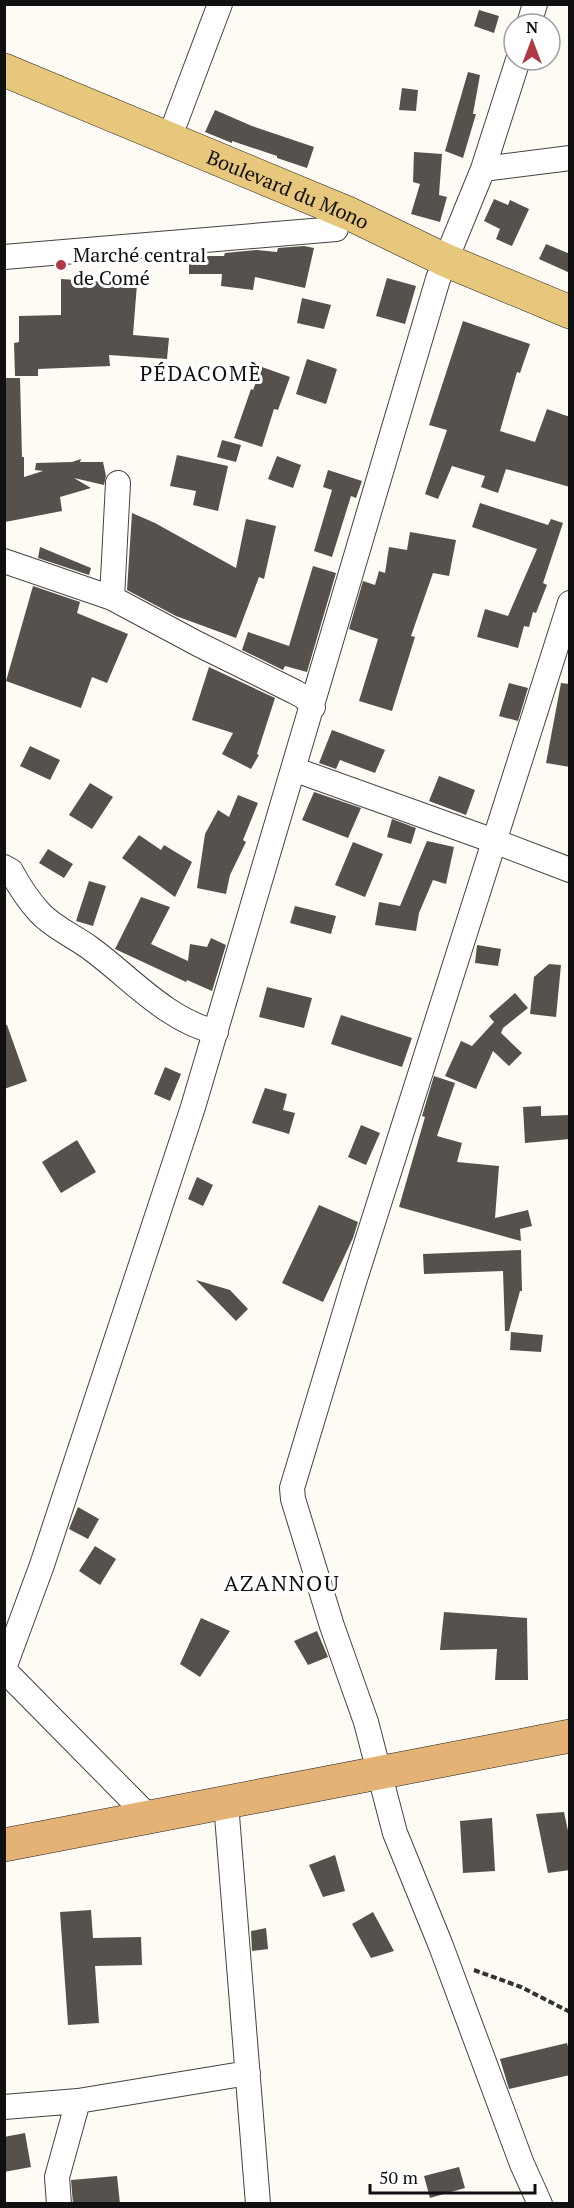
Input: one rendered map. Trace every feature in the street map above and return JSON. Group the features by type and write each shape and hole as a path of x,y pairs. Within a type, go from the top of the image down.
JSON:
{"highway":[{"path":"4,1845 570,1736"}],"main road":[{"name":"Boulevard du Mono","path":"4,70 350,214 442,269 570,332"},
{"name":"Boulevard du Mono","path":"4,90 263,201 442,269 570,312"}],"street":[{"path":"169,139 220,4"},
{"path":"148,1816 4,1669 49,1542 216,1032 442,269 483,169 514,72"},
{"path":"483,169 570,158"},
{"path":"4,257 336,229"},
{"path":"112,598 118,483"},
{"path":"4,561 112,598 295,692 313,706"},
{"path":"540,2204 395,1833 366,1722 332,1626 299,1520 292,1488 354,1282 570,603"},
{"path":"293,770 570,870"},
{"path":"4,867 40,914 89,947 132,983 177,1015 196,1027 216,1032"},
{"path":"226,1803 258,2204"},
{"path":"4,2107 78,2101 248,2073"},
{"path":"59,2204 57,2177 78,2101"}],"path":[{"path":"441,1946 478,1973 521,1987 570,2012"}],"building":[{"path":"479,10 499,16 494,33 474,26"},
{"path":"468,72 480,75 473,114 476,114 463,158 445,151"},
{"path":"402,88 418,90 416,111 399,110"},
{"path":"215,110 252,126 314,147 307,168 205,132"},
{"path":"414,152 442,154 439,195 447,197 440,222 411,214 420,184 413,182"},
{"path":"494,199 508,205 510,200 529,209 512,246 496,239 500,229 484,221"},
{"path":"546,244 570,254 570,273 539,259"},
{"path":"304,246 314,248 305,288 255,277 253,290 221,286 222,274 189,274 189,256 224,256 225,253 257,250 277,252 278,248"},
{"path":"387,278 416,286 405,324 376,316"},
{"path":"61,279 137,284 133,335 169,338 167,359 109,355 110,366 38,369 38,376 15,376 14,343 19,342 19,316 61,315"},
{"path":"302,298 331,305 324,329 297,323"},
{"path":"463,321 530,344 520,373 517,372 500,431 535,442 547,409 570,417 570,487 506,469 498,493 481,487 485,476 452,466 438,499 425,494 447,430 429,425"},
{"path":"307,359 337,369 326,404 296,394"},
{"path":"262,367 290,377 278,410 274,409 262,447 234,438 251,389 253,390"},
{"path":"4,378 20,378 24,477 43,471 35,470 36,463 72,462 81,459 80,462 103,462 106,476 104,485 74,478 91,488 60,497 62,511 5,522"},
{"path":"222,440 241,445 236,462 217,457"},
{"path":"177,455 228,466 218,511 193,505 196,491 170,486"},
{"path":"277,456 301,465 293,488 268,479"},
{"path":"328,470 362,481 356,498 351,496 332,557 314,551 332,490 323,487"},
{"path":"480,503 548,525 551,519 563,523 543,583 547,585 536,613 533,612 529,627 524,626 518,648 477,637 485,609 508,616 537,549 472,527"},
{"path":"132,513 155,523 236,568 246,519 276,526 264,579 259,577 236,638 176,616 127,590"},
{"path":"410,532 456,540 449,576 433,573 411,636 415,637 392,711 359,701 378,639 349,629 363,581 375,585 379,571 385,573 389,547 407,550"},
{"path":"40,547 91,568 89,575 38,558"},
{"path":"313,566 336,573 307,672 285,666 283,670 242,650 248,632 289,646"},
{"path":"33,586 80,602 77,613 128,634 107,683 92,677 81,708 6,681"},
{"path":"209,667 275,698 257,754 259,755 251,769 222,754 233,733 192,720"},
{"path":"509,683 528,688 518,721 499,716"},
{"path":"561,683 570,684 570,767 546,763"},
{"path":"332,730 385,750 375,773 340,760 336,769 319,763"},
{"path":"30,746 60,760 50,780 20,766"},
{"path":"439,776 475,790 466,815 429,801"},
{"path":"90,783 113,797 92,829 69,815"},
{"path":"314,792 361,808 348,838 302,820"},
{"path":"238,795 258,803 243,840 246,842 230,875 226,894 197,888 205,834 218,810 229,817"},
{"path":"392,819 416,828 411,844 387,837"},
{"path":"139,835 161,850 164,845 192,862 175,897 122,858"},
{"path":"427,841 454,847 446,884 433,880 419,913 416,931 375,925 379,902 400,906"},
{"path":"353,842 383,854 365,897 335,885"},
{"path":"48,849 73,864 64,878 39,863"},
{"path":"89,881 106,886 93,926 76,921"},
{"path":"141,897 170,907 151,944 188,961 190,944 207,947 211,938 226,945 212,991 187,980 186,982 115,949"},
{"path":"295,906 336,916 331,934 290,923"},
{"path":"477,945 501,949 498,966 475,963"},
{"path":"549,964 561,965 556,1017 530,1014 534,977"},
{"path":"267,987 312,998 304,1028 259,1017"},
{"path":"515,993 528,1008 503,1028 501,1033 522,1053 509,1066 493,1051 476,1089 445,1076 461,1041 472,1046 494,1022 489,1016"},
{"path":"341,1015 412,1038 402,1067 331,1044"},
{"path":"4,1025 7,1025 27,1081 4,1089"},
{"path":"165,1067 181,1074 170,1101 154,1094"},
{"path":"434,1076 455,1083 437,1136 462,1143 457,1162 499,1166 495,1218 528,1210 532,1226 520,1229 521,1241 399,1207 425,1117 422,1116"},
{"path":"265,1088 287,1094 283,1110 295,1113 289,1134 252,1123"},
{"path":"541,1106 541,1116 570,1115 570,1139 525,1143 523,1107"},
{"path":"361,1125 380,1133 366,1165 348,1157"},
{"path":"77,1140 96,1172 61,1193 42,1162"},
{"path":"197,1177 213,1185 203,1206 188,1199"},
{"path":"319,1205 358,1222 353,1238 323,1302 282,1283"},
{"path":"521,1250 522,1291 520,1291 509,1331 505,1331 503,1271 424,1274 423,1254"},
{"path":"196,1280 230,1290 248,1309 236,1321"},
{"path":"511,1332 543,1335 541,1352 510,1350"},
{"path":"78,1507 99,1519 88,1539 69,1529"},
{"path":"95,1546 116,1559 100,1585 79,1571"},
{"path":"444,1612 527,1618 528,1680 495,1680 497,1649 440,1650"},
{"path":"201,1618 230,1631 200,1677 180,1664"},
{"path":"317,1631 328,1657 308,1665 294,1641"},
{"path":"564,1812 570,1840 570,1870 548,1873 536,1814"},
{"path":"492,1818 495,1871 463,1873 460,1821"},
{"path":"335,1855 345,1891 323,1897 309,1865"},
{"path":"91,1910 93,1938 141,1937 142,1965 95,1966 99,2023 68,2025 60,1912"},
{"path":"373,1912 394,1951 371,1958 352,1924"},
{"path":"266,1928 268,1949 252,1951 251,1931"},
{"path":"567,2043 570,2054 570,2075 509,2089 500,2059"},
{"path":"25,2133 31,2167 4,2172 4,2137"},
{"path":"459,2167 465,2188 430,2198 424,2176"},
{"path":"117,2176 120,2204 73,2204 71,2180"}],"place":[{"name":"Marché central de Comé","path":"61,265"}],"district":[{"name":"PÉDACOMÈ","path":"201,373"},
{"name":"AZANNOU","path":"282,1582"}]}
